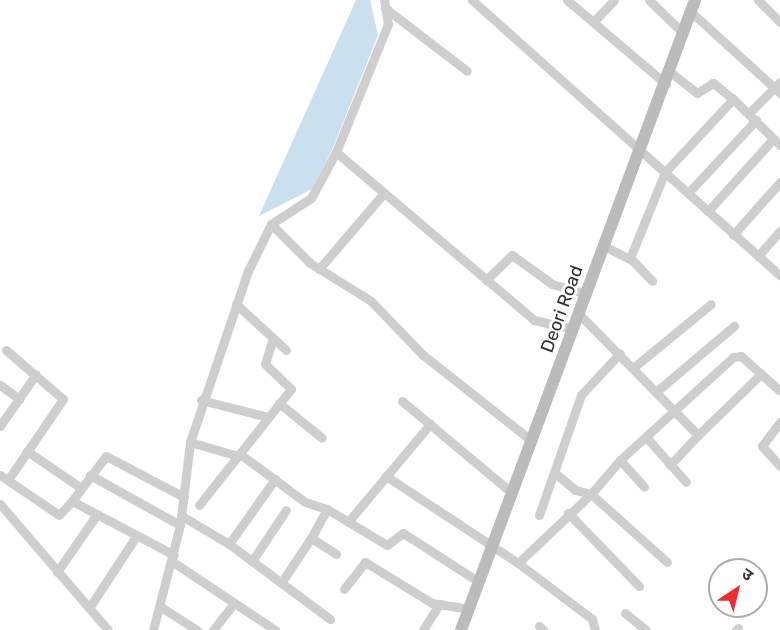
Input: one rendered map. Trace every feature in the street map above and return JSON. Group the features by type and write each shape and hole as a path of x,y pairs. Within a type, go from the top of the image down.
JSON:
{"street":[{"path":"472,0 780,275"},
{"path":"567,0 666,84"},
{"path":"593,22 614,0"},
{"path":"649,0 683,33"},
{"path":"758,0 780,22"},
{"path":"688,193 778,88 693,3"},
{"name":"Deori Road","path":"464,629 492,546 666,84 693,3"},
{"path":"384,4 467,71"},
{"path":"153,630 174,559 190,442 201,400 236,304 271,224 311,198 336,152 388,24 384,4"},
{"path":"670,72 697,93 713,83 752,116 777,142 708,212"},
{"path":"630,258 665,172 733,99"},
{"path":"336,152 534,320 573,329"},
{"path":"733,235 780,182"},
{"path":"320,269 384,193"},
{"path":"271,224 320,269 371,302 423,355 532,441"},
{"path":"758,256 780,231"},
{"path":"604,246 630,258 652,281"},
{"path":"486,280 512,255 552,284 586,294"},
{"path":"236,304 286,350"},
{"path":"634,367 711,304"},
{"path":"579,314 620,352 698,435"},
{"path":"657,391 734,326"},
{"path":"199,506 291,387 265,364 273,338"},
{"path":"6,350 63,397 63,402 27,451 4,477 59,515 72,501 102,458 110,456 184,497"},
{"path":"539,515 581,395 620,352"},
{"path":"519,563 568,513 591,494 620,460 736,355 780,391"},
{"path":"0,426 36,374"},
{"path":"670,465 761,374"},
{"path":"0,385 19,399"},
{"path":"201,400 268,417"},
{"path":"402,401 512,493"},
{"path":"279,403 322,438"},
{"path":"780,422 762,446 780,466"},
{"path":"348,522 430,424"},
{"path":"646,437 686,482"},
{"path":"190,442 239,454 305,502 327,509 387,545 403,533 480,582"},
{"path":"27,451 81,488"},
{"path":"620,460 644,487"},
{"path":"555,473 575,490 591,494 667,561"},
{"path":"90,475 229,544 330,619"},
{"path":"386,476 519,563 592,620 595,630"},
{"path":"229,544 275,479"},
{"path":"72,501 137,535 274,630"},
{"path":"0,504 108,630"},
{"path":"281,583 327,509"},
{"path":"252,561 286,510"},
{"path":"568,513 639,586"},
{"path":"57,572 97,514"},
{"path":"89,608 137,535"},
{"path":"311,538 336,554"},
{"path":"344,589 365,562 439,604 470,609"},
{"path":"213,630 234,603"},
{"path":"423,630 439,604"},
{"path":"161,607 196,630"},
{"path":"625,613 646,630"}],"water":[{"path":"356,0 370,0 378,35 332,150 312,189 259,216"}]}
